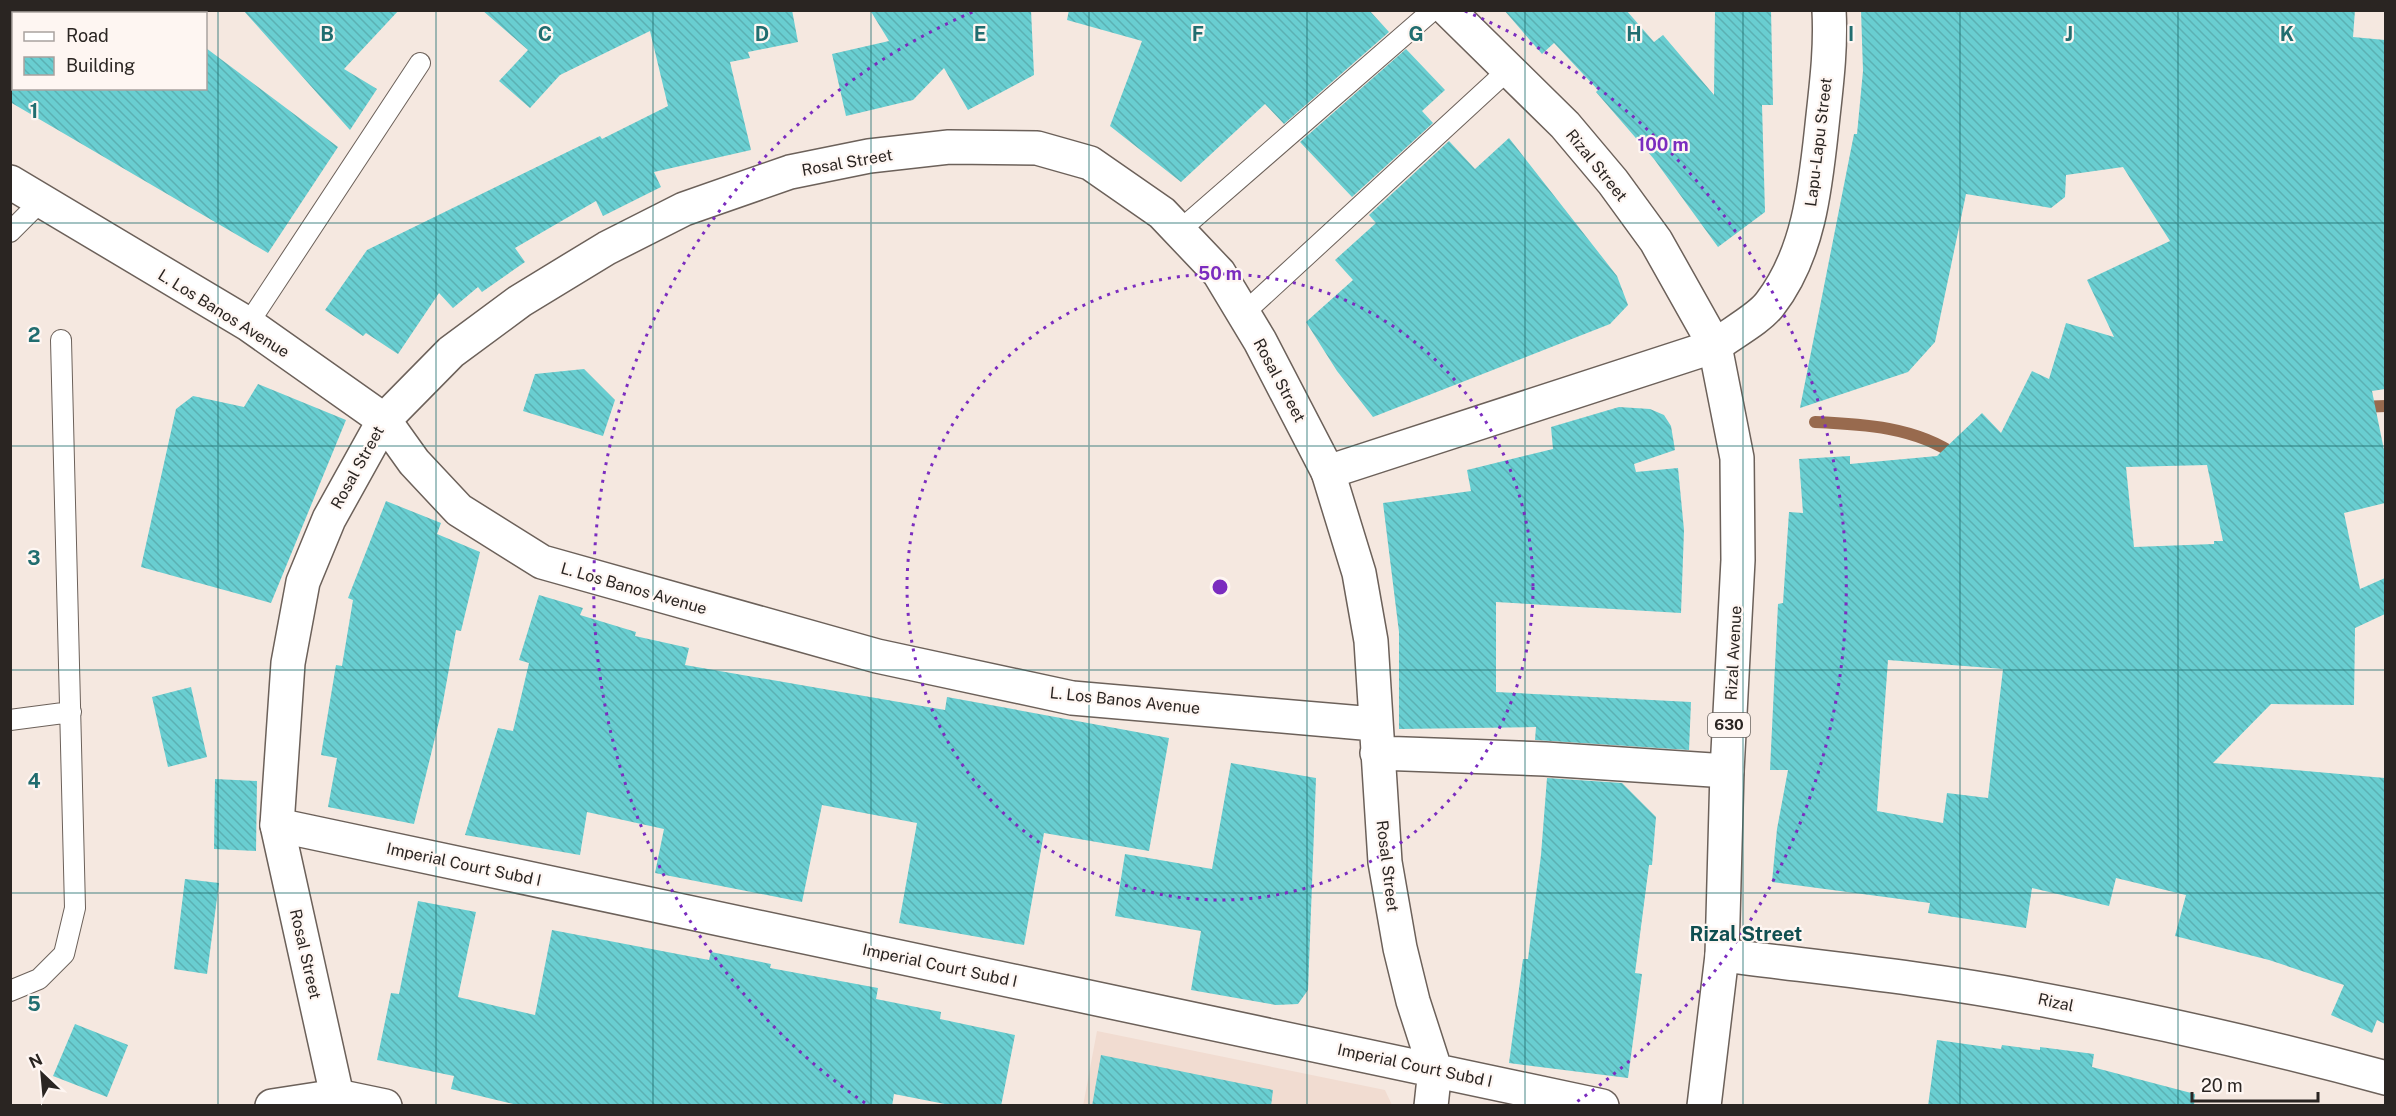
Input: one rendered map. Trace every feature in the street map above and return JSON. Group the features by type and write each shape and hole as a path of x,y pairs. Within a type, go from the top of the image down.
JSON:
{"street":[{"name":"Rizal Street","path":"1448,10 1565,125 1612,182 1656,241 1715,346"},
{"name":"Lapu-Lapu Street","path":"1328,472 1715,346 1769,306 1790,272 1806,227 1816,186 1830,43 1829,10"},
{"name":"Rosal Street","path":"337,1101 277,825 288,663 303,582 329,519 384,420 451,352 520,301 578,265 684,210 790,172 869,156 949,147 1037,148 1090,163 1162,213 1219,273 1244,313 1328,472 1359,573 1371,641 1385,862 1400,948 1413,1001 1435,1069"},
{"name":"L. Los Banos Avenue","path":"10,182 248,324 384,420 414,462 459,510 542,562 877,656 1072,698 1545,759 1727,771"},
{"name":"Rizal Avenue","path":"1704,1106 1722,955 1727,771 1738,560 1737,458 1715,346"},
{"name":"Imperial Court Subd I","path":"277,825 1602,1106"},
{"name":"Rizal","path":"1722,955 1922,980 2026,996 2211,1033 2385,1078"},
{"path":"1431,1106 1435,1069"},
{"path":"272,1106 337,1101 385,1106"}],"lane":[{"path":"1179,231 1433,10"},
{"path":"248,324 420,63"},
{"path":"1244,313 1508,70"},
{"path":"10,232 40,201"},
{"path":"10,991 39,979 64,954 75,908 61,340"},
{"path":"10,720 71,712"}],"shaded area":[{"path":"1097,1031 1385,1090 1392,1105 1083,1106"}],"building":[{"path":"243,10 399,10 344,69 377,89 350,130"},
{"path":"482,10 792,10 798,42 748,52 750,58 730,62 751,150 654,172 661,187 603,216 596,201 515,248 525,262 482,292 478,287 453,308 439,293 398,354 366,333 363,336 325,310 367,250 600,136 602,139 668,106 650,31 560,75 530,108 499,81 528,50"},
{"path":"870,10 1031,10 1034,75 968,110 944,68 913,100 846,116 832,54 889,41"},
{"path":"1069,10 1369,10 1389,32 1284,124 1265,104 1181,182 1110,126 1142,41 1067,20"},
{"path":"1504,10 1626,10 1654,42 1663,35 1714,95 1715,10 1771,10 1773,105 1762,105 1765,212 1718,247 1654,159 1596,92 1598,90 1554,43 1542,54"},
{"path":"1861,10 2355,10 2353,37 2385,40 2385,389 2372,391 2385,455 2385,503 2344,513 2360,589 2385,578 2385,614 2355,628 2354,705 2271,704 2213,763 2385,778 2385,1024 2377,1020 2372,1033 2331,1015 2344,985 2269,960 2175,936 2186,895 2116,878 2109,906 2032,888 2026,928 1928,913 1930,903 1772,882 1777,829 1788,770 1770,770 1778,604 1783,603 1789,512 1803,513 1799,459 1850,456 1850,464 1937,456 1982,413 2001,433 2032,371 2049,379 2066,323 2114,337 2087,280 2170,241 2123,167 2066,175 2065,197 2051,208 1966,194 1935,342 1908,372 1800,408 1854,134 1857,134 1863,71","holes":["2207,465 2223,541 2214,541 2214,544 2134,547 2126,467","1888,660 2003,669 1988,798 1947,793 1943,823 1877,811"]},
{"path":"207,49 338,147 268,253 10,102 10,88 12,90 207,90"},
{"path":"1406,49 1445,90 1422,111 1433,123 1352,197 1300,142"},
{"path":"1509,138 1617,276 1628,305 1610,324 1373,417 1337,371 1306,322 1353,280 1335,260 1376,223 1369,215 1449,141 1475,169"},
{"path":"584,369 615,400 603,436 523,411 535,374"},
{"path":"258,384 346,420 271,603 141,567 176,409 193,396 244,407"},
{"path":"1619,407 1650,409 1664,415 1671,426 1675,450 1634,464 1636,472 1678,468 1684,530 1681,613 1496,602 1496,692 1691,702 1689,750 1535,740 1536,727 1399,729 1399,632 1383,503 1471,491 1467,470 1553,449 1551,427"},
{"path":"386,501 441,523 437,534 480,552 461,631 456,630 441,713 414,824 328,807 337,758 321,755 336,665 342,666 353,600 348,598"},
{"path":"539,595 583,608 580,615 636,632 635,636 689,648 685,665 945,710 947,697 1169,738 1149,851 1044,833 1024,945 899,923 917,823 822,805 802,902 655,873 664,829 587,812 580,855 465,835 498,728 513,731 529,663 519,660"},
{"path":"191,687 207,757 168,767 152,697"},
{"path":"1231,763 1316,778 1308,990 1298,1004 1276,1005 1191,990 1201,931 1115,916 1125,854 1212,869"},
{"path":"1547,778 1622,783 1656,817 1652,865 1649,865 1635,973 1642,974 1628,1078 1509,1063 1523,959 1528,959 1541,855"},
{"path":"215,779 257,781 256,851 214,849"},
{"path":"185,879 219,883 207,974 174,969"},
{"path":"418,901 476,912 458,997 535,1015 552,930 709,960 711,952 771,964 770,968 878,988 876,999 941,1012 940,1019 1015,1035 1001,1106 955,1106 894,1094 892,1106 522,1106 451,1089 454,1076 377,1060 391,993 399,994"},
{"path":"75,1024 128,1045 107,1097 53,1076"},
{"path":"1937,1040 2001,1049 2002,1045 2040,1050 2040,1047 2094,1054 2092,1067 2195,1094 2194,1106 1928,1106"},
{"path":"1101,1055 1273,1090 1271,1106 1092,1106"}],"waterway":[{"path":"2360,407 2386,406"},
{"path":"1815,422 1870,426 1907,433 1941,446 1957,456"}],"district":[{"name":"Rizal Street","path":"1746,934"}]}
